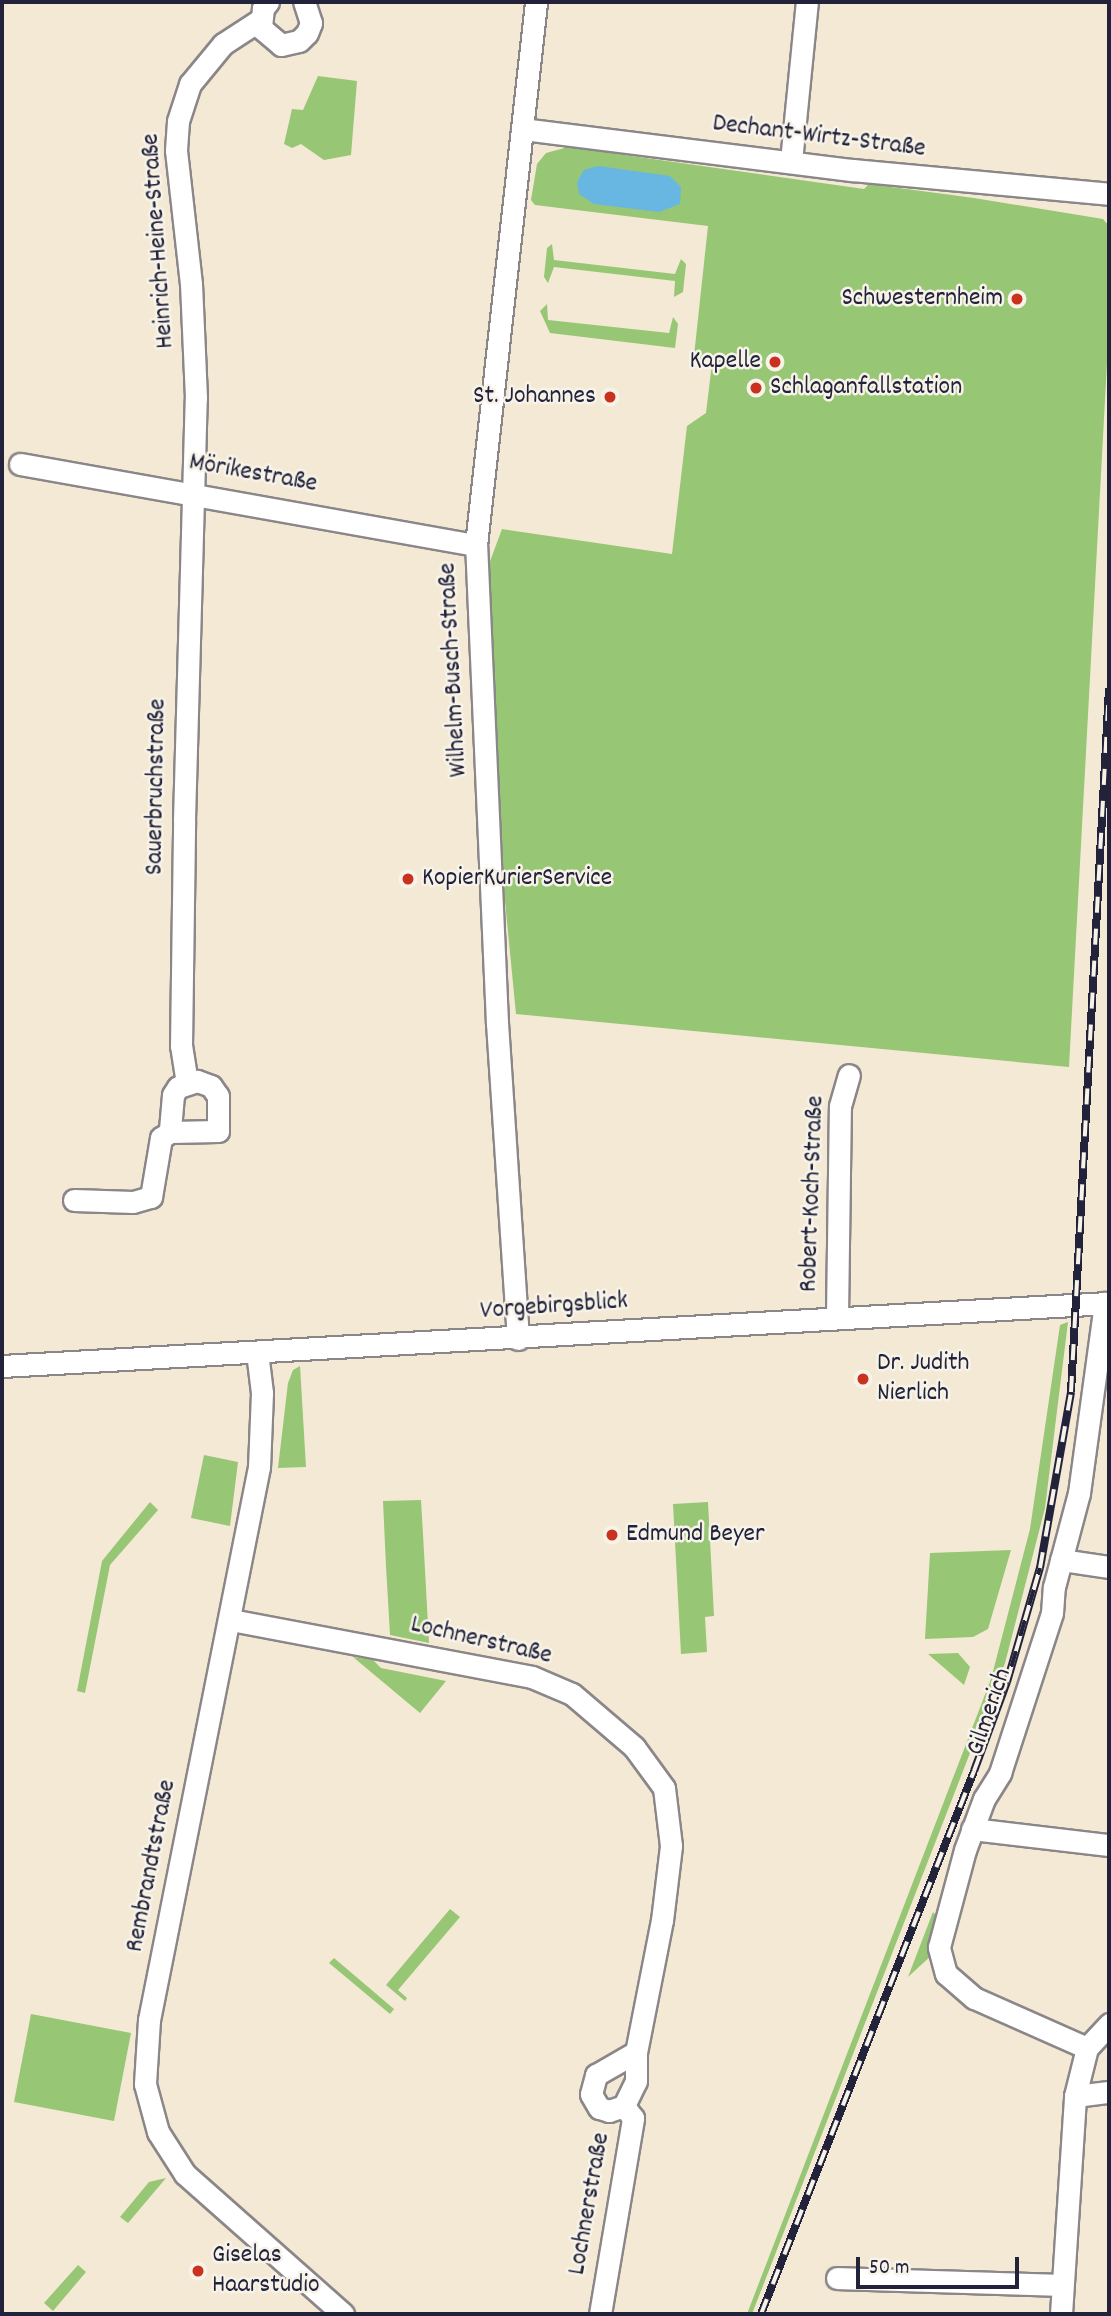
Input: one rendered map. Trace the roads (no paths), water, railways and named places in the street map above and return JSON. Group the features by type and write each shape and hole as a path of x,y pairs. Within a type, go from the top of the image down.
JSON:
{"street":[{"name":"Wilhelm-Busch-Straße","path":"518,1339 497,1023 476,545 536,2"},
{"path":"791,161 807,2"},
{"name":"Heinrich-Heine-Straße","path":"190,491 194,333 177,171 178,121 185,94 199,71 223,44 264,11 273,42 291,45 307,33 311,5"},
{"name":"Dechant-Wirtz-Straße","path":"522,129 791,161 1109,194"},
{"name":"Mörikestraße","path":"20,464 190,491 476,545"},
{"name":"Sauerbruchstraße","path":"187,1083 181,1046 190,491"},
{"name":"Robert-Koch-Straße","path":"837,1316 840,1106 849,1075"},
{"path":"74,1200 134,1202 150,1197 157,1142 170,1132 218,1131 218,1096 204,1083 187,1083 173,1096 170,1132"},
{"name":"Vorgebirgsblick","path":"2,1366 518,1339 837,1316 1107,1303"},
{"name":"Gilmerich","path":"1087,2048 974,1998 941,1965 943,1919 972,1829 1000,1773 1028,1694 1052,1613 1060,1560 1083,1466 1107,1303"},
{"name":"Rembrandtstraße","path":"257,1352 262,1394 258,1467 231,1619 149,2020 145,2084 158,2132 185,2174 343,2314"},
{"path":"1060,1560 1109,1567"},
{"name":"Lochnerstraße","path":"231,1619 532,1677 572,1695 634,1747 664,1788 671,1846 662,1920 636,2052 636,2081 624,2106 609,2111 599,2108 592,2098 592,2082 608,2066 636,2052"},
{"path":"972,1829 1109,1845"},
{"path":"1061,2314 1075,2095 1087,2048 1109,2024"},
{"path":"1075,2095 1109,2092"},
{"name":"Lochnerstraße","path":"600,2314 633,2118 624,2106"},
{"path":"837,2278 1061,2285"}],"water":[{"path":"598,166 670,176 681,187 680,204 659,212 594,204 579,194 577,182 584,170"}],"railway":[{"path":"761,2314 974,1771 1007,1682 1040,1568 1071,1392 1109,688"}],"place":[{"name":"Schwesternheim","path":"1017,299"},
{"name":"Kapelle","path":"775,362"},
{"name":"Schlaganfallstation","path":"756,388"},
{"name":"St. Johannes","path":"610,397"},
{"name":"KopierKurierService","path":"408,879"},
{"name":"Dr. Judith Nierlich","path":"863,1379"},
{"name":"Edmund Beyer","path":"612,1535"},
{"name":"Giselas Haarstudio","path":"198,2271"}]}
